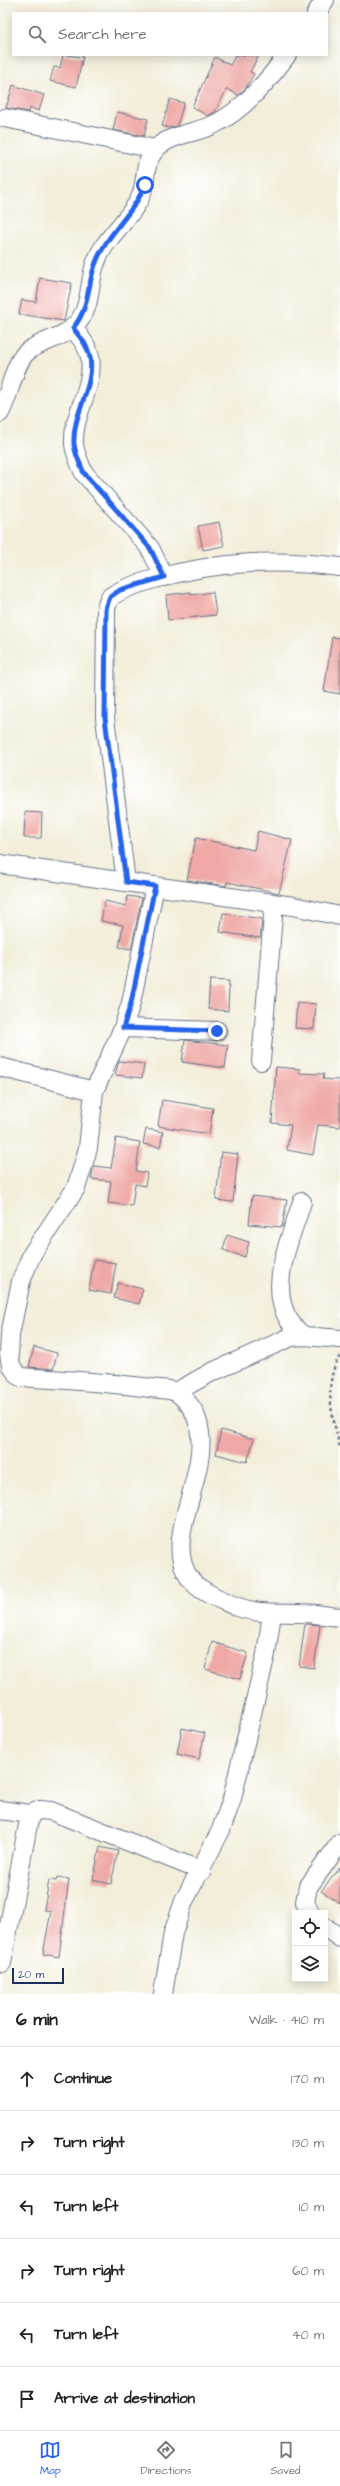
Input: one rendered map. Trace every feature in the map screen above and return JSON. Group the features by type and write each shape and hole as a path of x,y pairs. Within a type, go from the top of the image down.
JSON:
{"street":[{"path":"317,12 325,0"},
{"path":"0,413 8,400 18,362 28,351 60,336 73,328 82,317 95,265 104,245 139,200 145,185 146,162 155,149 164,142 214,125 235,111 261,87 286,56"},
{"path":"5,118 155,149"},
{"path":"73,328 86,345 90,356 91,368 75,431 74,445 78,460 84,473 150,548 164,577"},
{"path":"126,882 105,718 106,608 110,597 120,590 164,577 224,565 287,561 340,566"},
{"path":"0,864 274,904 340,916"},
{"path":"155,886 131,1003 123,1028 94,1091 88,1148 76,1188 32,1254 21,1281 10,1335 11,1366 20,1378 123,1384 176,1392 189,1404 198,1420 202,1440 194,1486 180,1539 182,1560 191,1580 208,1593 236,1606 272,1614 300,1613 340,1617"},
{"path":"261,1061 274,904"},
{"path":"123,1028 217,1031"},
{"path":"0,1067 94,1091"},
{"path":"302,1202 284,1260 280,1295 286,1318 304,1336"},
{"path":"176,1392 210,1373 276,1343 304,1336 340,1339"},
{"path":"163,1994 173,1933 184,1901 202,1871 221,1830 232,1799 266,1654 272,1614"},
{"path":"0,1810 30,1814 40,1810 51,1811 202,1871"},
{"path":"2,1963 30,1814"},
{"path":"309,1910 305,1902 308,1887 340,1843"},
{"path":"328,1930 340,1937"}],"path":[{"path":"340,1356 331,1377 330,1394 340,1448"}],"building":[{"path":"63,56 83,57 76,87 50,81 54,67 60,68"},
{"path":"235,56 258,56 250,72 254,74 245,89 238,95 227,89 215,112 208,116 192,107 215,57 230,65"},
{"path":"13,85 44,95 39,111 30,108 29,112 6,108"},
{"path":"170,99 184,103 177,126 169,128 162,126"},
{"path":"117,112 148,119 144,136 113,130"},
{"path":"40,278 72,283 64,321 19,314 22,300 36,302"},
{"path":"219,522 224,546 203,550 198,526"},
{"path":"191,592 191,595 213,592 216,615 168,620 166,595"},
{"path":"332,637 340,638 340,694 324,691"},
{"path":"25,812 42,813 41,838 24,838"},
{"path":"258,831 292,840 279,893 227,882 226,886 187,880 196,838 254,850"},
{"path":"127,896 142,898 131,949 119,947 123,925 101,921 105,901 126,906"},
{"path":"223,913 262,919 260,938 220,932"},
{"path":"210,980 229,981 228,1011 208,1009"},
{"path":"297,1002 316,1004 314,1029 295,1028"},
{"path":"185,1040 228,1045 225,1068 182,1062"},
{"path":"119,1061 144,1064 142,1078 115,1075"},
{"path":"276,1067 300,1069 299,1073 324,1074 323,1079 340,1080 340,1127 318,1125 313,1155 287,1150 291,1125 272,1123"},
{"path":"162,1100 213,1108 209,1134 158,1126"},
{"path":"146,1129 163,1132 160,1147 143,1144"},
{"path":"116,1138 140,1142 136,1171 147,1173 145,1186 135,1184 132,1206 108,1203 111,1181 91,1179 94,1166 111,1168"},
{"path":"221,1152 238,1154 233,1202 216,1200"},
{"path":"252,1196 287,1200 282,1227 249,1224"},
{"path":"227,1235 249,1242 245,1257 223,1250"},
{"path":"94,1260 116,1263 111,1294 89,1290"},
{"path":"118,1283 143,1289 139,1304 114,1298"},
{"path":"34,1347 57,1353 53,1369 29,1367"},
{"path":"221,1430 254,1439 247,1462 216,1454"},
{"path":"305,1624 320,1625 314,1668 299,1666"},
{"path":"212,1642 248,1653 240,1679 205,1669"},
{"path":"182,1728 205,1733 199,1759 177,1754"},
{"path":"100,1847 118,1851 111,1884 93,1880"},
{"path":"340,1868 340,1903 321,1891"},
{"path":"57,1877 69,1879 59,1957 43,1954 51,1911 44,1910 49,1880 56,1881"}],"route":[{"path":"145,185 139,200 104,245 95,265 88,299 82,317 73,328 86,345 90,356 91,368 89,382 75,431 74,445 78,460 84,473 150,548 164,577 136,584 120,590 110,597 106,608 105,718 126,882 155,886 131,1003 123,1028 217,1031"}]}
